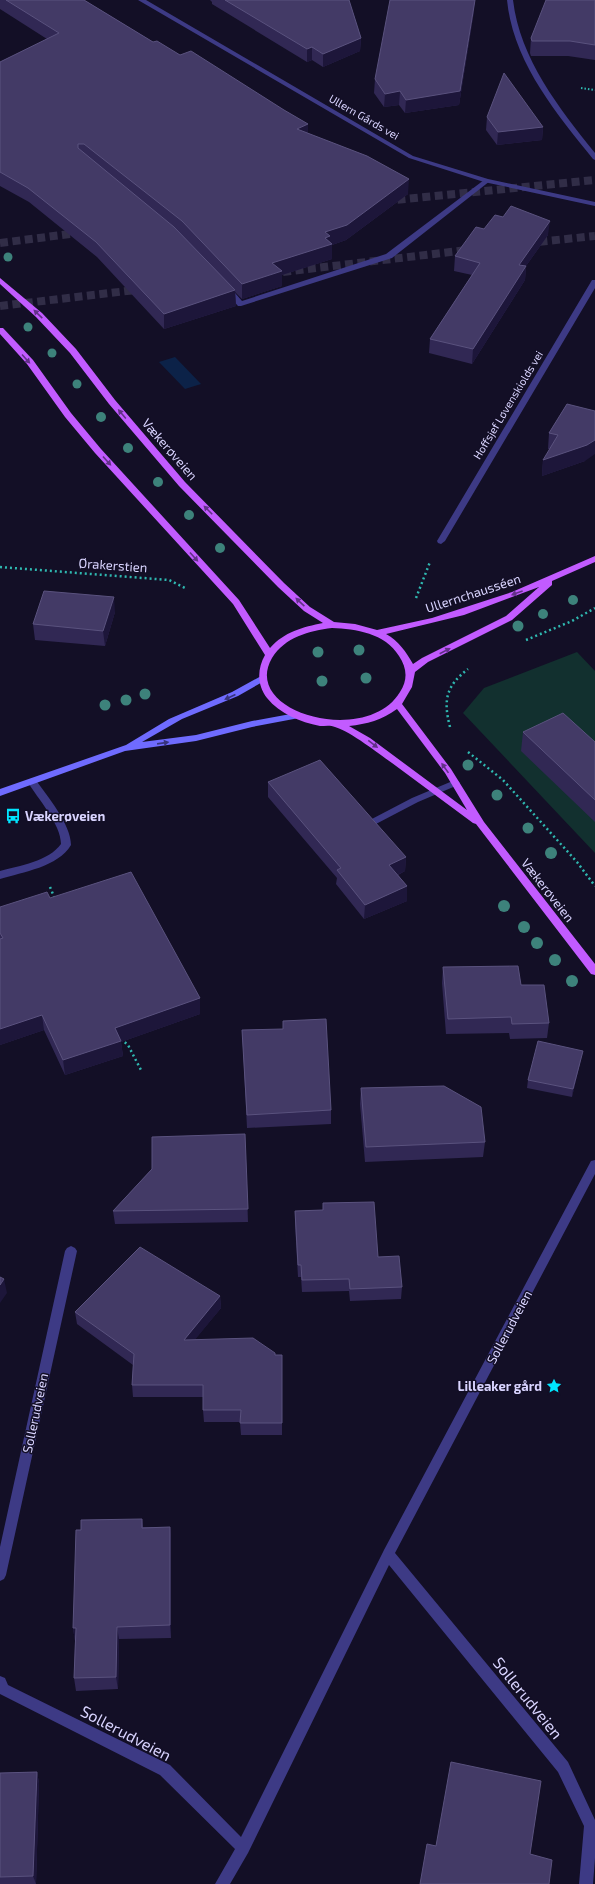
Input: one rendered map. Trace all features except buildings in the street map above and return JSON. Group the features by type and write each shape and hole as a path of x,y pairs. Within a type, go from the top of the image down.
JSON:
{"main road":[{"name":"Vækerøveien","path":"0,280 39,315 73,351 112,402 182,484 307,609 332,625"},
{"path":"0,330 30,362 68,415 98,451 236,602 269,654"},
{"name":"Ullernchausséen","path":"377,633 448,617 554,579 595,560"},
{"name":"Ullernchausséen","path":"411,670 425,660 509,618 554,579"},
{"name":"Vækerøveien","path":"332,625 348,625 377,633 397,647 405,655 411,670 410,681 406,693 398,704 386,712 372,719 356,723 339,725 317,723 296,716 283,708 273,699 266,689 263,678 264,666 269,654 280,642 295,633 312,628 332,625"},
{"path":"0,793 124,748 186,714 218,703 247,689 263,678"},
{"name":"Vækerøveien","path":"398,704 456,784 481,824 595,971"},
{"path":"124,748 196,738 252,724 296,716"},
{"name":"Vækerøveien","path":"339,725 367,740 481,824"}],"street":[{"name":"Ullern Gårds vei","path":"140,0 411,157 486,181 595,204"},
{"path":"510,0 511,10 524,53 534,75 548,99 595,158"},
{"path":"220,282 241,304 389,256 486,181"},
{"name":"Hoffsjef Løvenskiolds vei","path":"442,541 595,282"},
{"path":"0,875 40,862 62,852 66,844 66,836 32,781"},
{"path":"371,823 435,791 456,784"},
{"name":"Sollerudveien","path":"222,1884 243,1848 388,1554 595,1164"},
{"name":"Sollerudveien","path":"0,1575 71,1251"},
{"name":"Sollerudveien","path":"388,1554 562,1767 591,1826 586,1884"},
{"name":"Sollerudveien","path":"0,1682 2,1689 165,1770 243,1848"}],"path":[{"path":"581,88 595,90"},
{"path":"414,605 426,570 442,541"},
{"name":"Ørakerstien","path":"0,567 169,580 192,593"},
{"path":"520,642 572,621 595,608"},
{"path":"453,732 449,726 446,710 446,693 469,668"},
{"path":"464,748 503,780 576,862 595,886"},
{"path":"40,862 56,904"},
{"path":"115,1036 128,1045 142,1072"}],"green space":[{"path":"577,652 595,671 595,853 463,713 484,688"}],"water":[{"path":"175,357 201,384 185,389 159,362"}],"tunnel":[{"path":"385,201 595,180"},
{"path":"0,243 85,232"},
{"path":"527,243 595,236"},
{"path":"283,272 475,249"},
{"path":"0,306 144,289"}],"place":[{"name":"Vækerøveien","path":"13,816"},
{"name":"Lilleaker gård","path":"554,1386"}]}
